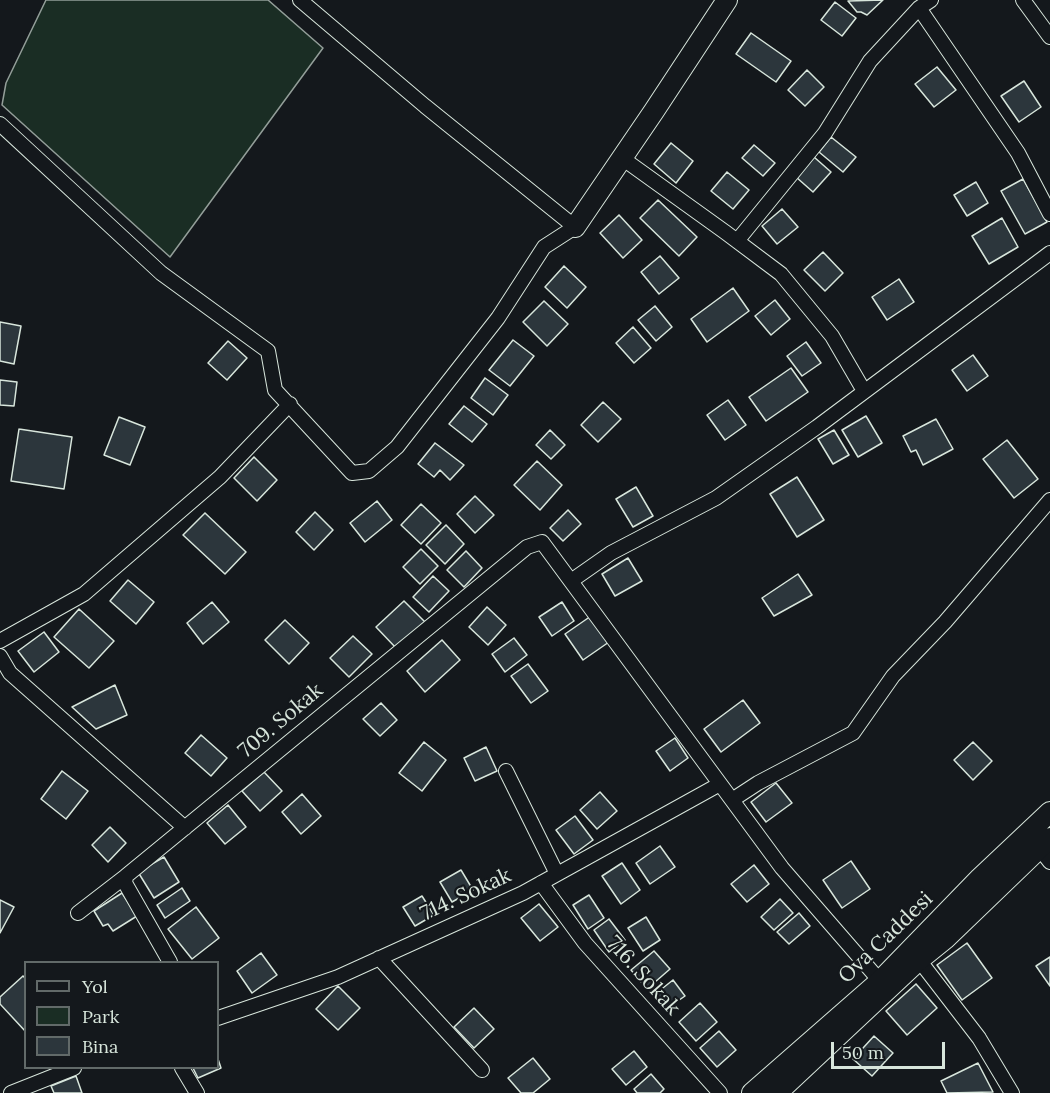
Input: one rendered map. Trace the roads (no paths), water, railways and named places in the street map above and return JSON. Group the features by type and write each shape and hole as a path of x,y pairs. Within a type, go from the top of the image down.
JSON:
{"street":[{"path":"300,0 425,106 575,227"},
{"path":"0,124 161,273 268,351 275,390 352,472 369,471 397,447 498,318 544,247 575,227 727,0"},
{"path":"1023,0 1050,37"},
{"path":"737,241 825,133 870,61 925,4 1018,153 1050,214"},
{"path":"622,158 781,274 832,336 864,391"},
{"path":"880,981 782,868 571,581 611,553 716,498 1050,253"},
{"path":"0,641 84,594 220,477 290,404"},
{"path":"732,800 758,783 853,733 892,676 945,622 1050,500"},
{"name":"709. Sokak","path":"78,913 527,548 543,542 571,581"},
{"path":"0,656 10,673 184,828"},
{"path":"506,771 557,874"},
{"name":"714. Sokak","path":"219,1018 338,977 542,883 720,784"},
{"name":"Ova Caddesi","path":"752,1093 880,981 980,878 1050,812"},
{"name":"Ova Caddesi","path":"777,1093 919,960 1046,849"},
{"path":"126,876 125,883 169,961"},
{"name":"716. Sokak","path":"542,883 585,943 720,1093"},
{"path":"379,958 482,1070"},
{"path":"919,960 980,1038 1012,1093"},
{"path":"11,1093 71,1069"},
{"path":"183,1069 197,1093"}]}
